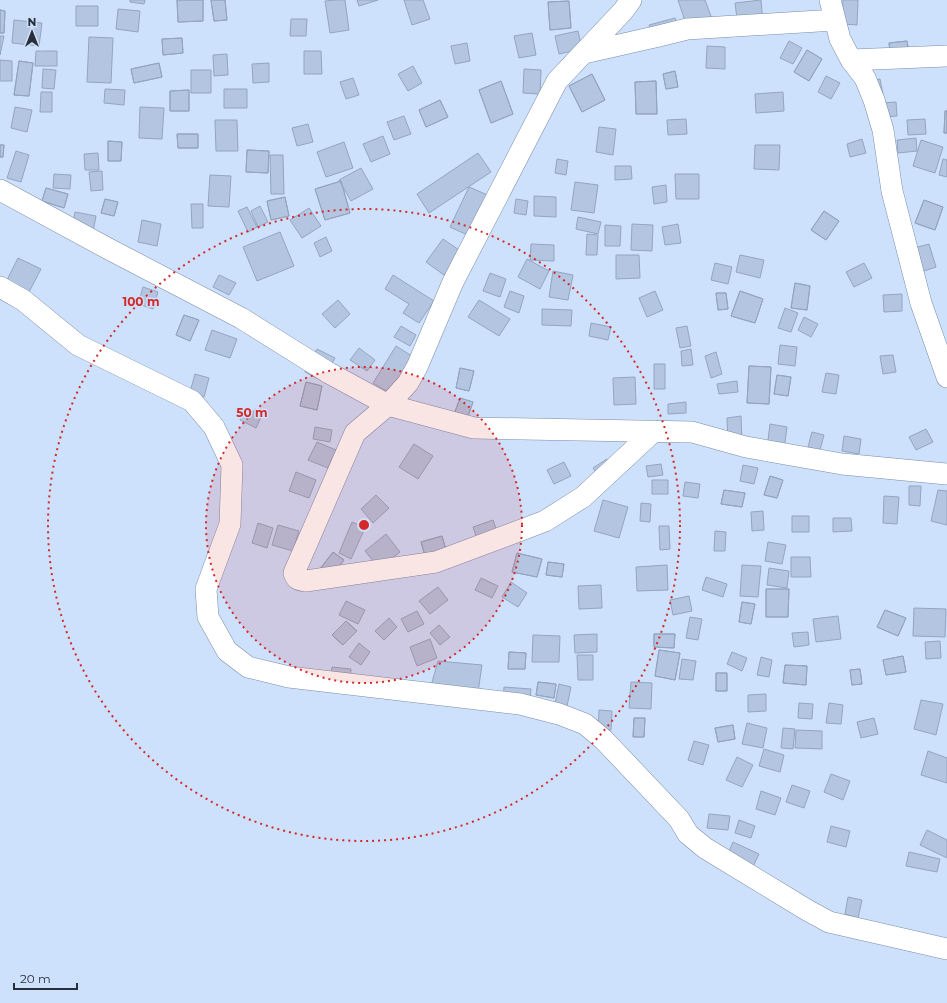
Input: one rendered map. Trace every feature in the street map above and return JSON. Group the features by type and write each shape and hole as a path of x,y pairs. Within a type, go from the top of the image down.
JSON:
{"street":[{"path":"631,0 623,11 557,81 453,282 417,367 408,383 388,405 356,433 294,573 298,580 306,581 436,562 545,521 584,497 654,431"},
{"path":"830,0 840,39 851,60 865,78 874,100 882,130 892,191 921,303 947,377"},
{"path":"584,53 687,29 835,20"},
{"path":"851,60 947,56"},
{"path":"0,190 241,318 329,373 388,405 474,428 692,432 746,447 842,464 947,474"},
{"path":"0,287 23,300 78,345 192,401 214,427 232,466 230,524 206,589 208,617 227,651 248,667 289,677 520,704 560,714 585,724 604,740 678,819 688,834 705,848 829,922 947,949"}],"building":[{"path":"130,0 145,0 144,4 130,2"},
{"path":"177,0 203,0 203,21 178,22"},
{"path":"177,0 203,0 203,21 178,22"},
{"path":"211,0 225,0 227,20 214,21"},
{"path":"211,0 225,0 227,20 214,21"},
{"path":"345,0 349,30 330,33 325,1"},
{"path":"357,0 378,0 359,6"},
{"path":"404,0 423,0 430,19 412,25"},
{"path":"678,0 705,0 712,19 687,27"},
{"path":"761,0 763,23 738,26 735,3"},
{"path":"843,0 858,0 857,25 842,24"},
{"path":"569,1 571,28 550,30 548,2"},
{"path":"569,1 571,28 550,30 548,2"},
{"path":"76,6 98,6 98,26 76,26"},
{"path":"118,9 140,11 138,32 116,29"},
{"path":"0,10 5,11 4,33 0,33"},
{"path":"0,10 5,11 4,33 0,33"},
{"path":"675,18 680,32 654,39 649,25"},
{"path":"291,19 307,19 306,36 290,36"},
{"path":"14,20 42,23 39,46 12,43"},
{"path":"578,31 582,49 559,54 555,36"},
{"path":"532,33 536,55 519,58 514,36"},
{"path":"0,36 4,36 0,55"},
{"path":"89,37 113,38 111,83 87,82"},
{"path":"182,38 183,53 163,55 162,39"},
{"path":"182,38 183,53 163,55 162,39"},
{"path":"789,41 802,48 793,64 780,58"},
{"path":"907,41 910,59 891,61 889,43"},
{"path":"907,41 910,59 891,61 889,43"},
{"path":"467,43 470,61 455,64 451,46"},
{"path":"707,46 725,47 725,69 706,68"},
{"path":"807,50 822,59 809,81 794,72"},
{"path":"807,50 822,59 809,81 794,72"},
{"path":"36,51 57,51 57,66 35,66"},
{"path":"304,51 321,51 322,74 304,74"},
{"path":"227,54 228,75 214,76 213,55"},
{"path":"0,60 12,61 12,81 0,81"},
{"path":"19,61 33,63 29,96 14,95"},
{"path":"19,61 33,63 29,96 14,95"},
{"path":"159,63 162,77 134,83 131,69"},
{"path":"159,63 162,77 134,83 131,69"},
{"path":"269,63 269,82 253,83 252,64"},
{"path":"413,66 422,83 408,91 398,74"},
{"path":"43,69 56,70 54,89 42,88"},
{"path":"524,69 541,70 540,94 523,93"},
{"path":"191,70 211,70 211,93 191,93"},
{"path":"675,71 678,87 666,89 663,74"},
{"path":"675,71 678,87 666,89 663,74"},
{"path":"592,74 605,100 582,112 569,86"},
{"path":"592,74 605,100 582,112 569,86"},
{"path":"826,76 840,83 831,99 818,92"},
{"path":"353,78 359,95 346,99 340,82"},
{"path":"880,79 883,94 873,95 870,81"},
{"path":"501,81 513,114 491,123 479,90"},
{"path":"501,81 513,114 491,123 479,90"},
{"path":"656,81 657,114 636,114 635,82"},
{"path":"656,81 657,114 636,114 635,82"},
{"path":"105,89 125,90 124,105 104,103"},
{"path":"224,89 247,89 247,108 224,108"},
{"path":"189,90 189,111 170,111 170,91"},
{"path":"189,90 189,111 170,111 170,91"},
{"path":"41,92 52,92 52,112 40,112"},
{"path":"783,92 784,111 756,113 755,94"},
{"path":"440,100 448,117 426,127 419,110"},
{"path":"440,100 448,117 426,127 419,110"},
{"path":"896,102 897,116 883,117 882,103"},
{"path":"15,107 32,110 27,132 11,128"},
{"path":"140,107 164,108 162,139 139,138"},
{"path":"945,111 947,111 947,133 944,133"},
{"path":"945,111 947,111 947,133 944,133"},
{"path":"404,116 411,134 394,140 387,122"},
{"path":"686,119 687,134 668,135 667,120"},
{"path":"925,119 926,134 908,135 907,120"},
{"path":"215,120 237,120 238,151 216,151"},
{"path":"308,124 313,142 297,146 292,128"},
{"path":"599,127 616,129 613,155 596,152"},
{"path":"177,134 198,134 198,148 178,148"},
{"path":"177,134 198,134 198,148 178,148"},
{"path":"383,136 390,154 371,162 363,144"},
{"path":"916,138 917,151 898,153 897,140"},
{"path":"862,139 866,153 850,157 847,144"},
{"path":"921,140 943,147 935,173 913,166"},
{"path":"108,141 122,142 121,161 108,161"},
{"path":"108,141 122,142 121,161 108,161"},
{"path":"344,142 353,168 326,177 317,152"},
{"path":"0,145 4,145 3,157 0,157"},
{"path":"0,145 4,145 3,157 0,157"},
{"path":"755,145 780,145 779,170 754,169"},
{"path":"247,150 269,151 268,173 246,172"},
{"path":"247,150 269,151 268,173 246,172"},
{"path":"16,151 29,155 21,182 7,178"},
{"path":"98,153 99,170 85,170 84,154"},
{"path":"478,153 491,172 429,213 417,194"},
{"path":"270,155 283,155 284,194 271,194"},
{"path":"557,159 568,161 566,175 555,173"},
{"path":"943,159 947,160 947,177 939,175"},
{"path":"615,166 631,166 632,179 615,180"},
{"path":"361,168 373,189 351,201 339,180"},
{"path":"102,171 103,190 91,191 89,172"},
{"path":"54,174 71,175 70,189 53,188"},
{"path":"675,174 699,174 699,199 676,199"},
{"path":"210,175 231,176 229,207 208,206"},
{"path":"341,181 350,213 325,220 315,189"},
{"path":"341,181 350,213 325,220 315,189"},
{"path":"575,182 598,185 594,213 571,210"},
{"path":"666,185 667,202 654,204 652,187"},
{"path":"469,187 490,196 472,237 450,227"},
{"path":"46,188 68,194 64,208 42,201"},
{"path":"46,188 68,194 64,208 42,201"},
{"path":"534,196 556,197 556,217 534,216"},
{"path":"285,197 289,216 271,220 267,201"},
{"path":"285,197 289,216 271,220 267,201"},
{"path":"105,199 118,202 114,216 101,213"},
{"path":"105,199 118,202 114,216 101,213"},
{"path":"516,199 528,201 526,215 514,213"},
{"path":"924,200 943,207 935,230 915,223"},
{"path":"924,200 943,207 935,230 915,223"},
{"path":"191,204 203,204 203,228 192,228"},
{"path":"260,206 268,222 258,227 251,211"},
{"path":"247,207 257,227 248,232 238,211"},
{"path":"309,208 321,226 302,238 290,220"},
{"path":"824,211 839,221 826,240 811,230"},
{"path":"824,211 839,221 826,240 811,230"},
{"path":"75,212 96,216 92,237 71,233"},
{"path":"578,217 601,222 598,234 576,229"},
{"path":"142,220 161,224 157,246 138,242"},
{"path":"632,224 653,225 652,251 631,250"},
{"path":"678,224 681,243 665,245 662,227"},
{"path":"605,225 621,226 620,246 605,246"},
{"path":"280,232 294,266 257,281 243,247"},
{"path":"587,234 598,235 597,255 586,255"},
{"path":"326,237 332,251 320,257 314,243"},
{"path":"443,239 462,252 444,275 426,262"},
{"path":"531,244 554,245 554,261 530,260"},
{"path":"929,244 936,267 918,273 910,249"},
{"path":"616,255 639,255 640,278 616,279"},
{"path":"740,255 764,260 760,278 736,272"},
{"path":"18,258 41,269 29,292 7,280"},
{"path":"527,259 549,271 540,289 518,277"},
{"path":"715,263 732,267 728,284 711,280"},
{"path":"864,263 872,278 854,287 846,272"},
{"path":"553,271 573,275 568,300 549,297"},
{"path":"490,273 506,279 500,297 483,291"},
{"path":"219,275 236,283 229,295 213,287"},
{"path":"393,275 434,301 419,323 403,313 409,304 385,289"},
{"path":"795,283 810,286 807,310 791,308"},
{"path":"795,283 810,286 807,310 791,308"},
{"path":"143,287 158,292 153,309 138,304"},
{"path":"510,291 524,296 519,313 504,307"},
{"path":"655,291 663,310 647,317 639,298"},
{"path":"740,291 763,299 755,323 731,316"},
{"path":"740,291 763,299 755,323 731,316"},
{"path":"716,293 726,293 728,309 718,310"},
{"path":"716,293 726,293 728,309 718,310"},
{"path":"902,294 902,311 884,312 883,295"},
{"path":"338,300 350,314 335,328 322,314"},
{"path":"479,300 510,319 499,336 468,317"},
{"path":"785,308 798,313 791,332 778,328"},
{"path":"542,309 572,310 571,326 542,325"},
{"path":"184,315 199,320 190,341 176,335"},
{"path":"184,315 199,320 190,341 176,335"},
{"path":"804,317 818,324 811,337 798,330"},
{"path":"591,323 611,327 608,340 589,336"},
{"path":"401,326 416,335 410,346 394,337"},
{"path":"687,326 691,346 680,348 676,328"},
{"path":"212,330 237,339 230,358 205,350"},
{"path":"780,345 797,347 795,366 778,364"},
{"path":"396,346 415,358 391,394 373,383"},
{"path":"359,348 375,360 367,371 350,360"},
{"path":"317,349 335,358 322,381 305,372"},
{"path":"691,349 693,365 682,366 681,351"},
{"path":"716,352 722,374 711,378 705,356"},
{"path":"893,355 896,372 883,374 880,356"},
{"path":"654,364 665,364 665,389 654,389"},
{"path":"749,366 771,367 769,404 747,403"},
{"path":"749,366 771,367 769,404 747,403"},
{"path":"460,368 474,371 469,391 456,388"},
{"path":"460,368 474,371 469,391 456,388"},
{"path":"826,373 839,375 836,394 822,392"},
{"path":"195,374 209,378 204,397 190,392"},
{"path":"777,375 791,377 788,396 774,394"},
{"path":"777,375 791,377 788,396 774,394"},
{"path":"635,377 636,404 614,405 613,378"},
{"path":"737,381 738,392 719,394 717,384"},
{"path":"306,382 322,386 317,410 300,406"},
{"path":"306,382 322,386 317,410 300,406"},
{"path":"460,398 473,402 466,422 453,417"},
{"path":"460,398 473,402 466,422 453,417"},
{"path":"686,402 686,413 668,414 668,404"},
{"path":"246,408 262,415 256,428 240,420"},
{"path":"741,416 742,442 728,443 727,418"},
{"path":"770,424 787,427 784,450 767,448"},
{"path":"315,427 332,430 330,442 313,439"},
{"path":"926,429 933,442 916,450 909,437"},
{"path":"812,432 824,435 820,450 808,447"},
{"path":"844,436 861,439 859,454 842,451"},
{"path":"317,442 336,450 328,468 308,460"},
{"path":"414,444 433,456 418,479 399,467"},
{"path":"607,459 615,470 601,479 593,468"},
{"path":"564,462 571,476 554,484 547,470"},
{"path":"661,464 663,475 648,477 646,466"},
{"path":"743,465 758,468 754,484 740,481"},
{"path":"296,472 316,480 309,498 289,491"},
{"path":"770,476 783,480 777,498 764,495"},
{"path":"770,476 783,480 777,498 764,495"},
{"path":"652,480 668,480 668,494 652,494"},
{"path":"685,482 700,484 698,498 683,496"},
{"path":"909,486 921,486 920,506 909,505"},
{"path":"724,490 745,493 742,507 721,504"},
{"path":"724,490 745,493 742,507 721,504"},
{"path":"938,490 947,491 947,525 931,521"},
{"path":"376,495 389,508 373,523 361,509"},
{"path":"884,496 899,497 897,524 883,523"},
{"path":"603,500 628,507 619,538 594,531"},
{"path":"641,503 651,504 650,522 640,521"},
{"path":"763,511 764,530 752,531 751,512"},
{"path":"792,516 809,516 809,532 792,532"},
{"path":"833,518 851,518 852,531 833,532"},
{"path":"493,520 499,537 479,545 473,527"},
{"path":"352,522 365,528 351,559 339,553"},
{"path":"258,523 273,528 267,548 252,543"},
{"path":"278,525 299,531 293,551 272,545"},
{"path":"659,526 669,526 670,549 660,550"},
{"path":"715,531 726,532 725,551 714,551"},
{"path":"386,534 400,552 379,568 365,551"},
{"path":"442,536 450,564 429,569 421,542"},
{"path":"442,536 450,564 429,569 421,542"},
{"path":"768,542 786,545 782,564 765,561"},
{"path":"333,552 344,560 331,577 320,569"},
{"path":"333,552 344,560 331,577 320,569"},
{"path":"517,553 542,559 537,577 512,572"},
{"path":"517,553 542,559 537,577 512,572"},
{"path":"791,557 810,557 811,577 791,577"},
{"path":"548,562 564,564 562,577 546,575"},
{"path":"548,562 564,564 562,577 546,575"},
{"path":"667,565 668,590 637,591 636,567"},
{"path":"742,565 761,566 758,597 740,596"},
{"path":"769,568 789,571 787,588 767,585"},
{"path":"706,577 727,584 723,597 702,590"},
{"path":"481,578 498,586 492,598 475,590"},
{"path":"511,582 527,593 518,607 502,597"},
{"path":"601,585 602,608 579,609 578,586"},
{"path":"438,587 448,600 430,614 419,601"},
{"path":"766,589 789,589 788,617 766,617"},
{"path":"766,589 789,589 788,617 766,617"},
{"path":"689,596 692,611 673,615 670,600"},
{"path":"346,601 365,610 358,624 339,615"},
{"path":"742,602 755,604 751,624 739,622"},
{"path":"742,602 755,604 751,624 739,622"},
{"path":"914,608 946,609 945,637 913,636"},
{"path":"885,610 906,618 898,636 877,627"},
{"path":"885,610 906,618 898,636 877,627"},
{"path":"417,611 424,624 408,632 401,619"},
{"path":"838,616 841,639 816,642 813,619"},
{"path":"690,617 702,619 698,640 686,638"},
{"path":"389,618 397,627 384,640 375,631"},
{"path":"346,621 357,631 343,645 332,635"},
{"path":"346,621 357,631 343,645 332,635"},
{"path":"439,625 450,637 440,645 430,633"},
{"path":"808,632 809,645 794,647 792,633"},
{"path":"597,634 597,652 575,653 574,635"},
{"path":"654,634 675,634 674,648 654,647"},
{"path":"654,634 675,634 674,648 654,647"},
{"path":"533,635 560,636 559,662 532,662"},
{"path":"430,639 437,658 417,666 410,647"},
{"path":"940,641 941,658 926,659 925,642"},
{"path":"359,643 370,652 361,665 349,657"},
{"path":"659,650 680,653 675,680 655,676"},
{"path":"659,650 680,653 675,680 655,676"},
{"path":"509,652 526,653 525,669 508,669"},
{"path":"509,652 526,653 525,669 508,669"},
{"path":"732,652 747,658 742,671 727,664"},
{"path":"577,655 593,655 593,680 578,680"},
{"path":"903,656 906,672 886,675 883,660"},
{"path":"903,656 906,672 886,675 883,660"},
{"path":"761,657 772,660 769,677 757,675"},
{"path":"682,659 696,661 693,680 679,679"},
{"path":"438,661 482,665 478,692 431,686"},
{"path":"785,665 807,666 806,685 783,683"},
{"path":"785,665 807,666 806,685 783,683"},
{"path":"332,667 351,669 350,684 330,681"},
{"path":"860,669 862,684 852,685 850,670"},
{"path":"860,669 862,684 852,685 850,670"},
{"path":"716,673 727,673 727,691 716,691"},
{"path":"716,673 727,673 727,691 716,691"},
{"path":"538,682 556,684 554,698 536,695"},
{"path":"538,682 556,684 554,698 536,695"},
{"path":"631,682 652,683 651,709 629,708"},
{"path":"559,684 571,687 565,716 553,713"},
{"path":"504,687 531,689 529,708 503,706"},
{"path":"766,694 766,711 748,712 748,695"},
{"path":"921,700 943,704 936,735 914,729"},
{"path":"799,703 813,704 812,719 798,718"},
{"path":"829,703 843,705 841,724 826,723"},
{"path":"599,710 612,711 611,730 598,730"},
{"path":"634,718 645,718 644,737 633,737"},
{"path":"634,718 645,718 644,737 633,737"},
{"path":"874,718 878,734 861,738 857,722"},
{"path":"747,723 767,728 763,748 742,744"},
{"path":"733,725 735,739 718,742 715,728"},
{"path":"733,725 735,739 718,742 715,728"},
{"path":"783,728 795,729 793,749 781,748"},
{"path":"796,730 822,731 822,749 795,748"},
{"path":"694,741 709,745 703,765 688,760"},
{"path":"764,749 784,755 780,772 759,766"},
{"path":"928,751 947,758 947,783 921,775"},
{"path":"737,757 753,765 742,787 726,780"},
{"path":"831,774 850,781 843,800 824,792"},
{"path":"792,785 810,791 804,808 786,802"},
{"path":"761,791 781,798 775,815 756,809"},
{"path":"709,814 730,816 728,830 707,828"},
{"path":"739,820 755,826 751,838 735,833"},
{"path":"831,826 850,831 846,847 827,842"},
{"path":"927,830 947,840 947,858 920,845"},
{"path":"733,842 759,854 749,875 724,863"},
{"path":"909,852 940,859 937,872 906,866"},
{"path":"848,897 862,900 858,918 845,914"}]}
